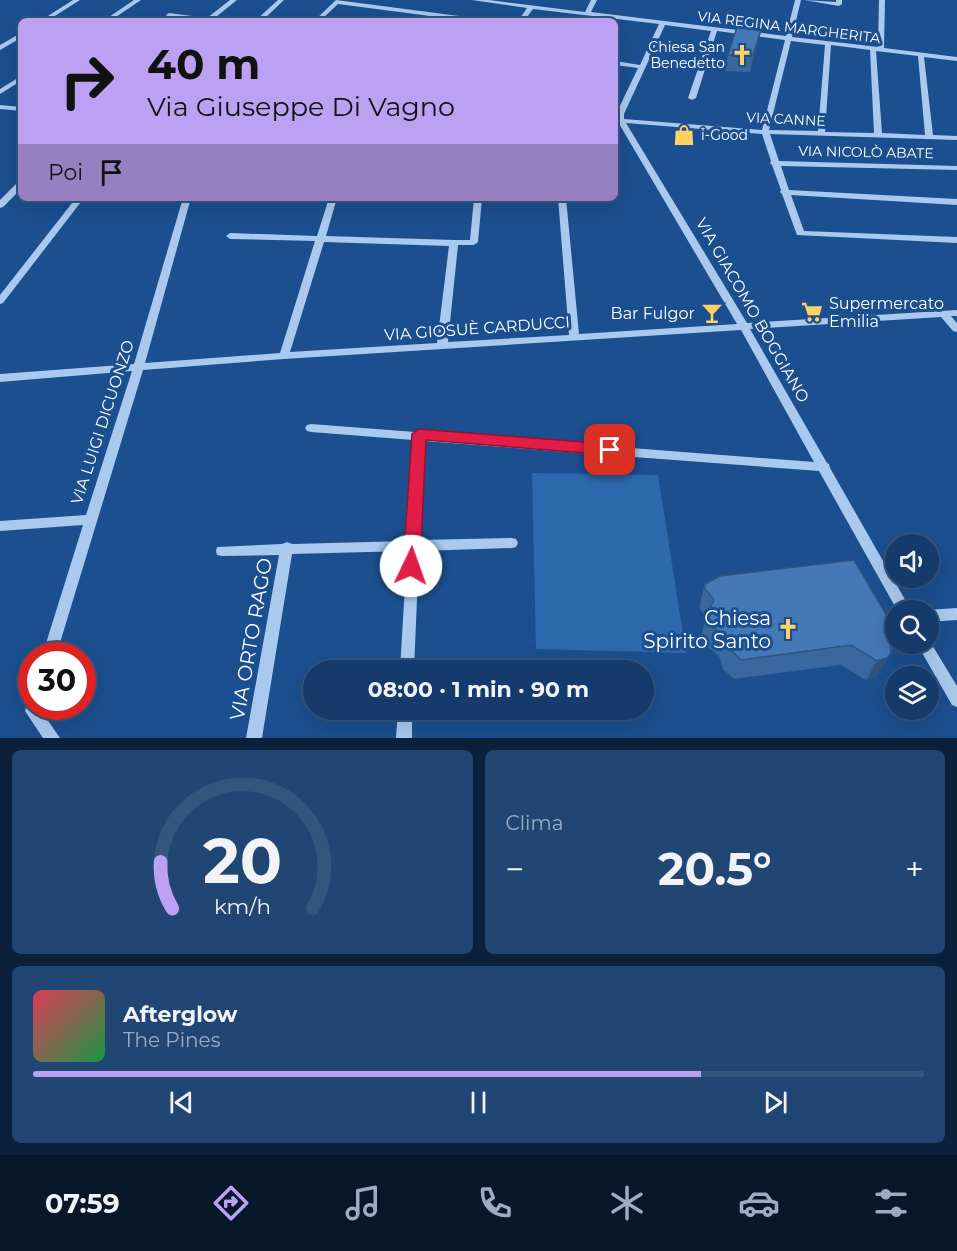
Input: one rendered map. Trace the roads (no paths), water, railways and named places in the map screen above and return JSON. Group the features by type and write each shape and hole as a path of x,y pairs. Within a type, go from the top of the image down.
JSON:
{"street":[{"path":"48,18 77,0"},
{"path":"111,18 138,0"},
{"path":"211,18 234,0"},
{"path":"261,18 281,0"},
{"name":"VIA REGINA MARGHERITA","path":"476,0 617,18"},
{"path":"587,14 594,0"},
{"path":"798,0 765,132 774,164 800,233 957,240"},
{"path":"807,0 838,4 839,0"},
{"path":"881,50 882,0"},
{"path":"320,18 336,3"},
{"path":"336,3 424,18"},
{"path":"336,3 458,18"},
{"path":"522,18 531,7"},
{"path":"168,15 192,18"},
{"name":"VIA REGINA MARGHERITA","path":"618,18 957,59"},
{"path":"618,121 662,24"},
{"path":"692,98 714,30"},
{"path":"0,48 18,37"},
{"path":"821,135 828,44"},
{"path":"873,49 878,136"},
{"path":"921,55 929,137"},
{"path":"618,63 642,66"},
{"path":"0,92 18,80"},
{"path":"0,107 18,109"},
{"name":"VIA CANNE","path":"618,121 821,135 957,138"},
{"name":"VIA GIACOMO BOGGIANO","path":"618,121 744,327 898,600"},
{"name":"VIA NICOLÒ ABATE","path":"774,164 957,168"},
{"path":"0,205 18,187"},
{"path":"784,192 957,202"},
{"path":"0,302 78,201"},
{"name":"VIA LUIGI DICUONZO","path":"53,642 89,520 139,366 186,201"},
{"path":"284,356 332,201"},
{"path":"230,236 474,242 478,201"},
{"path":"561,201 574,337"},
{"path":"442,346 454,243"},
{"name":"VIA GIOSUÈ CARDUCCI","path":"0,378 284,356 957,313"},
{"path":"944,314 957,329"},
{"path":"311,428 419,434 825,467"},
{"path":"407,660 419,434"},
{"path":"0,526 89,520"},
{"path":"222,551 287,547 512,543"},
{"name":"VIA ORTO RAGO","path":"254,738 287,547"},
{"path":"939,615 957,614"},
{"path":"930,654 957,699"},
{"path":"40,720 52,738"},
{"path":"404,738 405,720"}],"place":[{"name":"Chiesa San Benedetto","path":"742,55"},
{"name":"i-Good","path":"684,135"},
{"name":"Supermercato Emilia","path":"812,312"},
{"name":"Bar Fulgor","path":"712,313"},
{"name":"Chiesa Spirito Santo","path":"788,629"}]}
